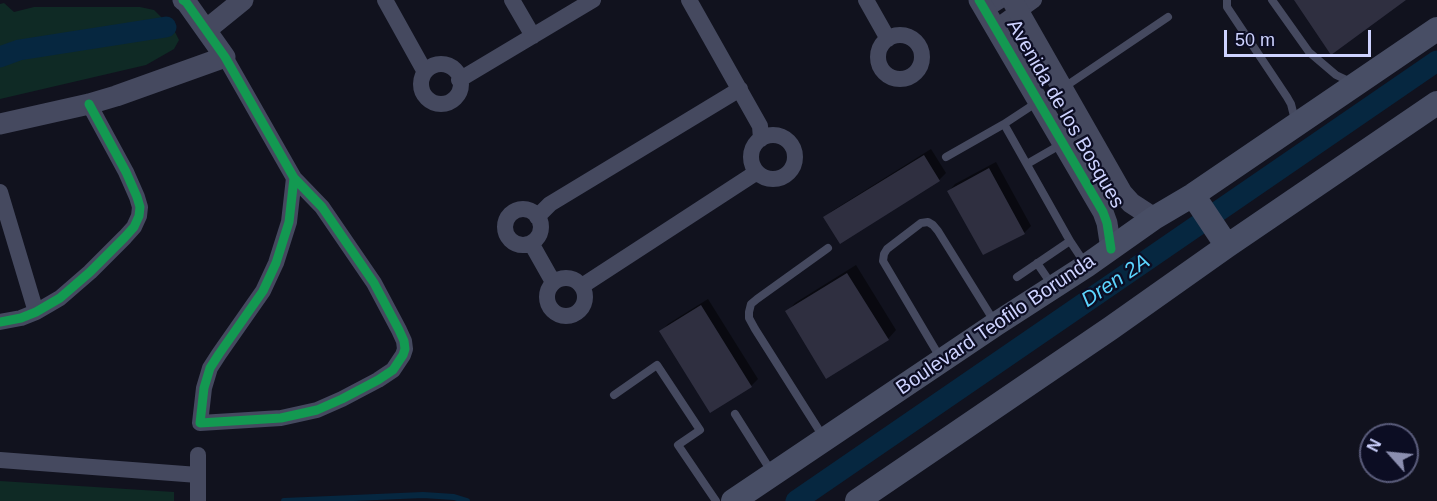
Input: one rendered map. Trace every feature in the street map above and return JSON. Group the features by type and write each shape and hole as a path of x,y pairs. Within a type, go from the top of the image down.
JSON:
{"main road":[{"name":"Boulevard Teofilo Borunda","path":"734,501 1086,266 1154,218 1197,200 1296,124 1437,29"},
{"path":"857,501 1112,328 1223,239 1437,103"},
{"path":"1197,200 1223,239"}],"street":[{"path":"183,0 225,57 294,178 322,207 374,284 404,341 404,355 393,370 342,399 317,410 281,418 200,423 204,388 210,368 263,291 276,263 289,222 294,178"},
{"path":"206,30 243,0"},
{"path":"385,0 425,72"},
{"path":"512,0 533,36"},
{"path":"459,80 593,0"},
{"path":"689,0 760,126 761,139"},
{"path":"866,0 888,39"},
{"name":"Avenida de los Bosques","path":"1004,7 1062,89 1122,193 1131,203 1154,218"},
{"name":"Avenida de los Bosques","path":"1004,7 1039,101 1103,212 1111,249"},
{"path":"0,124 116,96 225,57"},
{"path":"436,64 445,64 455,70 459,75 460,86 455,97 439,104 427,98 421,85 425,72 436,64"},
{"path":"537,217 550,204 740,89"},
{"path":"0,322 36,312 60,298 90,272 134,227 139,216 140,207 126,172 89,104"},
{"path":"773,135 781,137 791,146 795,160 790,171 784,176 767,179 753,167 752,152 755,144 761,139 773,135"},
{"path":"582,286 757,172"},
{"path":"0,192 36,312"},
{"path":"528,210 537,217 541,228 536,239 531,243 520,245 514,243 507,235 508,218 516,211 528,210"},
{"path":"531,243 553,282"},
{"path":"569,278 582,286 583,304 575,313 563,316 552,310 547,293 553,282 569,278"},
{"path":"198,455 198,501"},
{"path":"0,460 198,476"}],"lane":[{"path":"1227,0 1227,7 1291,104 1296,124"},
{"path":"1272,0 1309,52 1336,75 1356,84"},
{"path":"1062,89 1168,17"},
{"path":"946,157 1039,101"},
{"path":"1004,124 1086,266"},
{"path":"1027,164 1087,130"},
{"path":"942,361 883,261 887,249 921,223 928,222 938,231 996,324"},
{"path":"1017,277 1070,241"},
{"path":"824,439 755,329 749,318 749,312 751,304 757,299 828,248"},
{"path":"1037,263 1054,287"},
{"path":"614,395 657,365 700,430 678,445 716,501"},
{"path":"735,414 773,474"}],"green space":[{"path":"4,3 14,12 34,7 140,7 154,10 174,30 179,40 174,49 146,65 0,99 0,4"},
{"path":"0,481 174,492 174,501 0,501"}],"building":[{"path":"1294,0 1406,0 1331,55"},
{"path":"924,155 940,181 840,244 823,217"},
{"path":"989,168 1025,234 983,255 947,191"},
{"path":"847,273 889,340 826,379 785,311"},
{"path":"701,305 752,387 710,413 659,331"}],"waterway":[{"path":"0,57 19,50 166,27"},
{"name":"Dren 2A","path":"796,501 1437,61"},
{"path":"284,501 423,495 454,497 467,501"}],"cycle path":[{"path":"183,0 225,57 294,178 322,207 374,283 399,330 405,349 393,370 342,399 317,410 281,418 200,423 204,388 210,368 263,291 276,263 289,222 294,178"},
{"path":"979,0 1103,212 1111,249"},
{"path":"0,322 21,318 60,298 125,237 134,227 139,216 140,207 126,172 89,104"}]}
